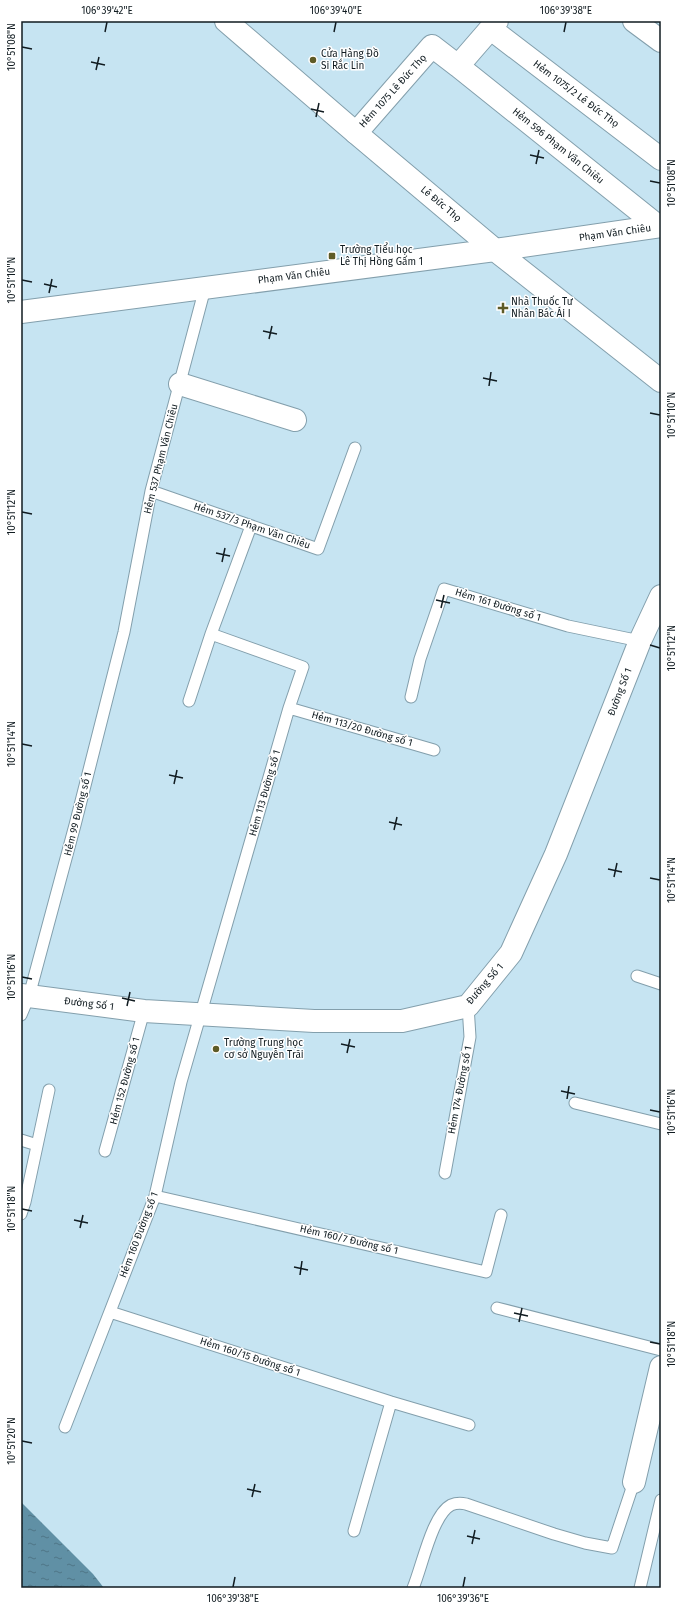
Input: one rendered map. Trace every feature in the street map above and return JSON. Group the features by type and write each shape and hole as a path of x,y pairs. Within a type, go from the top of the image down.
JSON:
{"street":[{"name":"Lê Đức Thọ","path":"226,21 495,250 661,380"},
{"path":"634,21 661,41"},
{"path":"458,66 494,25"},
{"name":"Hẻm 1075/2 Lê Đức Thọ","path":"494,25 661,159"},
{"name":"Hẻm 1075 Lê Đức Thọ","path":"356,133 432,46 458,66"},
{"name":"Hẻm 596 Phạm Văn Chiêu","path":"458,66 659,226"},
{"name":"Phạm Văn Chiêu","path":"21,312 495,250 659,226"},
{"path":"180,384 295,420"},
{"name":"Đường Số 1","path":"24,1002 314,1021 402,1021 468,1006 511,953 556,854 640,641 661,596"},
{"path":"634,1482 661,1367"}],"lane":[{"name":"Hẻm 537 Phạm Văn Chiêu","path":"124,632 151,491 205,288"},
{"name":"Hẻm 537/3 Phạm Văn Chiêu","path":"151,491 318,549 355,448"},
{"path":"189,702 211,634 251,526"},
{"name":"Hẻm 161 Đường số 1","path":"411,697 420,659 444,589 568,626 640,641"},
{"name":"Hẻm 99 Đường số 1","path":"24,1002 75,825 124,632"},
{"name":"Hẻm 113 Đường số 1","path":"202,1014 289,708 303,667 211,634"},
{"name":"Hẻm 113/20 Đường số 1","path":"289,708 434,750"},
{"path":"637,976 661,984"},
{"name":"Hẻm 174 Đường số 1","path":"445,1173 470,1036 468,1006"},
{"name":"Hẻm 152 Đường số 1","path":"106,1151 144,1010"},
{"name":"Hẻm 160 Đường số 1","path":"65,1426 155,1196 181,1082 202,1014"},
{"path":"21,1214 49,1090"},
{"path":"575,1103 661,1124"},
{"path":"21,1140 37,1145"},
{"name":"Hẻm 160/7 Đường số 1","path":"155,1196 486,1272 501,1215"},
{"path":"497,1308 661,1350"},
{"name":"Hẻm 160/15 Đường số 1","path":"110,1312 391,1402 469,1425"},
{"path":"354,1531 391,1402"},
{"path":"413,1588 437,1519 451,1505 466,1504 554,1534 585,1543 612,1548 634,1482"},
{"path":"640,1588 656,1539 661,1500"}],"water":[{"path":"21,1502 93,1574 104,1588 21,1588"}],"place":[{"name":"Cửa Hàng Đồ Si Rắc Lin","path":"313,60"},
{"name":"Trường Tiểu học Lê Thị Hồng Gấm 1","path":"332,256"},
{"name":"Nhà Thuốc Tư Nhân Bác Ái I","path":"503,308"},
{"name":"Trường Trung học cơ sở Nguyễn Trãi","path":"216,1049"}]}
